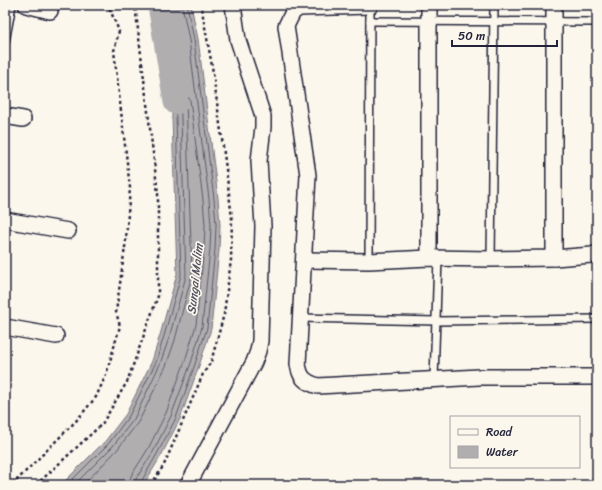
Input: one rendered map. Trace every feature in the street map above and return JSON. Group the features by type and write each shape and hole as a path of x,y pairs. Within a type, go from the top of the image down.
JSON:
{"street":[{"path":"26,5 44,8"},
{"path":"188,485 254,362 260,341 263,226 260,161 263,116 238,40 233,5"},
{"path":"429,5 433,258"},
{"path":"554,5 554,258"},
{"path":"370,6 299,8 293,12 286,26 308,175 300,318 299,372 309,384 318,386 479,377 597,377"},
{"path":"5,116 23,119"},
{"path":"5,220 68,231"},
{"path":"304,260 369,261 433,258 554,258 592,255 597,253"},
{"path":"5,328 56,336"}],"lane":[{"path":"5,42 12,5"},
{"path":"491,259 494,5"},
{"path":"369,261 370,6"},
{"path":"370,21 597,22"},
{"path":"433,258 436,321 434,379"},
{"path":"300,318 436,321 597,319"}],"path":[{"path":"12,485 76,421 96,397 106,375 120,326 116,312 126,240 130,188 114,51 119,31 108,5"},
{"path":"36,485 102,424 127,382 158,296 158,194 135,5"},
{"path":"151,485 164,465 203,374 211,362 224,314 231,260 232,218 212,66 201,5"}],"water":[{"path":"159,5 191,5 198,39 220,225 211,329 180,419 161,456 144,484 61,485 106,440 126,414 152,361 177,274 170,55"}],"waterway":[{"name":"Sungai Malim","path":"160,5 176,102"}]}
